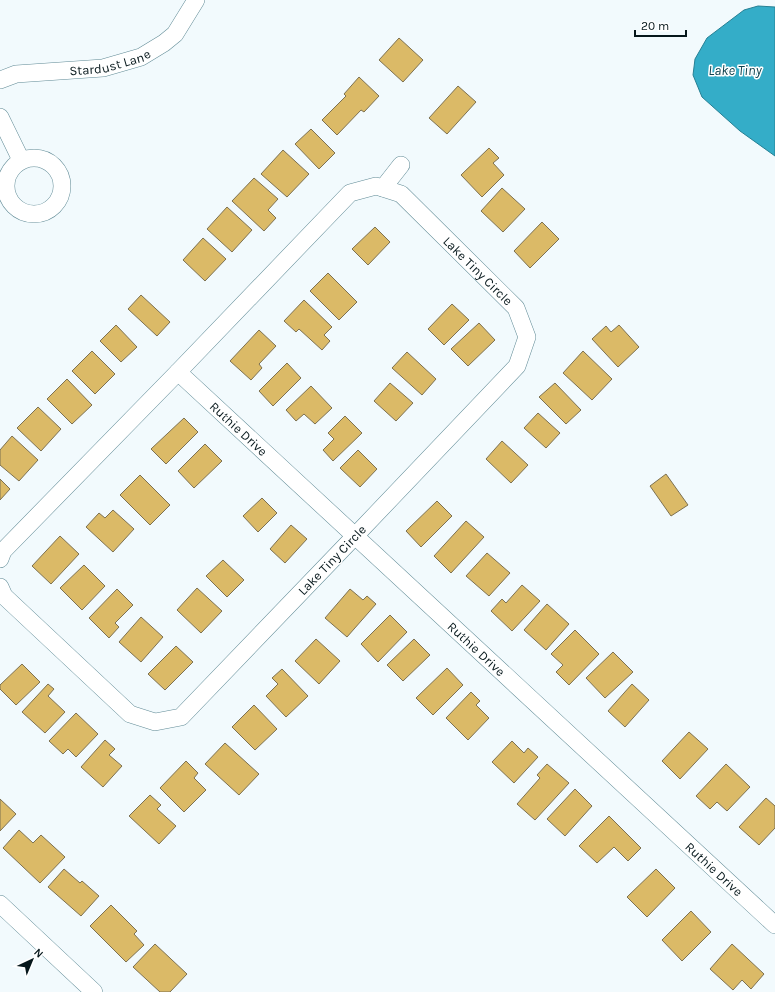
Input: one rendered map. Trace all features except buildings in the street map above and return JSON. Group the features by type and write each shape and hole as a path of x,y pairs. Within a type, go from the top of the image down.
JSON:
{"street":[{"name":"Stardust Lane","path":"0,80 16,74 103,68 140,57 164,43 175,34 196,0"},
{"path":"0,117 21,160"},
{"path":"383,188 401,165"},
{"name":"Lake Tiny Circle","path":"0,559 4,551 350,193 376,186 401,194 516,308 527,336 517,366 181,717 155,722 130,714 4,596 0,587"},
{"name":"Ruthie Drive","path":"178,372 775,926"},
{"path":"0,904 94,992"}],"water":[{"name":"Lake Tiny","path":"758,6 775,7 775,156 740,131 702,97 693,75 695,59 707,38 744,10"}]}
